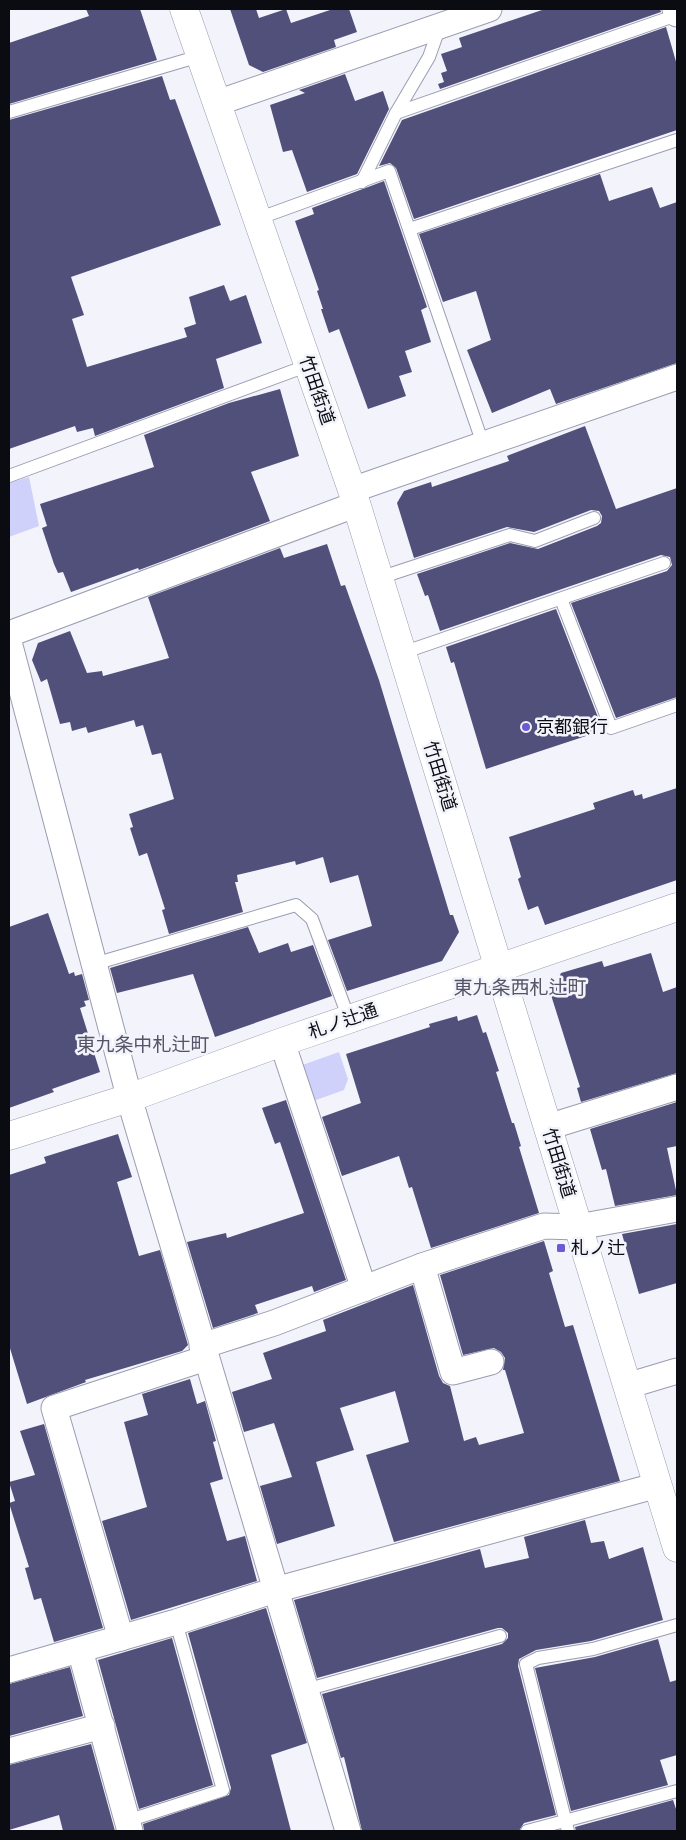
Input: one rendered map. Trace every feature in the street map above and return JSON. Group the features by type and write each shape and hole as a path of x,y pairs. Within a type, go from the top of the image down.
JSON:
{"main road":[{"name":"竹田街道","path":"184,9 354,497 677,1548"},
{"name":"札ノ辻通","path":"9,1136 129,1098 282,1042 677,907"}],"street":[{"path":"216,103 489,9"},
{"path":"675,9 677,14"},
{"path":"9,634 483,444 677,377"},
{"path":"9,642 129,1098 348,1831"},
{"path":"282,1042 364,1289"},
{"path":"548,1127 677,1087"},
{"path":"121,1638 54,1408 204,1352 422,1266 544,1226 578,1227 677,1209"},
{"path":"422,1266 453,1372 491,1362"},
{"path":"627,1386 677,1371"},
{"path":"9,1670 176,1622 275,1590 658,1485"},
{"path":"80,1650 128,1826"},
{"path":"9,1751 102,1726"}],"lane":[{"path":"396,113 677,14"},
{"path":"362,182 396,113 429,57 440,26"},
{"path":"9,112 200,56"},
{"path":"410,228 677,140"},
{"path":"257,218 390,171 483,444"},
{"path":"9,476 309,365"},
{"path":"379,578 510,535 535,541 594,518"},
{"path":"402,653 664,563"},
{"path":"561,599 611,728 677,705"},
{"path":"94,964 296,905 312,919 349,1019"},
{"path":"128,1826 223,1790 176,1622"},
{"path":"567,1826 526,1664 538,1658 593,1649 677,1625"},
{"path":"305,1690 500,1636"},
{"path":"527,1831 567,1826 677,1791"}],"shaded area":[{"path":"29,477 39,526 9,537 9,483"},
{"path":"339,1052 348,1079 344,1090 305,1104 294,1068"}],"building":[{"path":"86,9 140,9 157,60 9,104 9,43 89,16"},
{"path":"230,9 256,9 259,18 286,9 291,23 333,9 349,9 357,32 334,40 336,47 263,72 249,65"},
{"path":"545,9 660,9 661,12 440,89 438,84 444,82 441,73 447,71 441,54 462,47 459,38"},
{"path":"666,27 677,65 677,130 414,219 396,168 390,163 379,166 402,120"},
{"path":"345,74 355,101 383,91 389,109 357,174 307,192 292,150 283,152 270,105 305,93 299,90"},
{"path":"162,76 170,100 175,99 221,225 71,277 84,315 72,319 87,367 187,337 184,328 196,324 189,297 224,285 230,301 246,295 262,343 216,359 224,388 95,436 93,428 77,432 75,426 9,449 9,120"},
{"path":"600,174 609,201 652,187 660,208 677,202 677,363 556,404 550,389 492,413 467,350 491,340 476,291 443,302 419,234"},
{"path":"384,181 427,307 421,310 431,342 405,351 412,372 399,376 406,396 368,409 339,329 329,333 321,309 323,309 317,291 319,290 295,221 314,214 312,208"},
{"path":"280,389 299,456 251,472 270,521 139,570 138,568 71,592 63,572 58,573 54,564 42,528 47,526 40,504 154,467 144,435 229,403"},
{"path":"585,426 616,509 677,488 677,697 616,718 571,603 667,571 672,565 670,557 661,555 440,631 428,595 425,596 417,574 510,543 538,549 597,526 601,523 602,516 599,511 591,510 534,532 507,527 414,558 397,503 404,491 431,482 432,487 509,461 507,456"},
{"path":"327,544 341,586 345,585 379,680 450,915 453,915 459,932 442,961 347,991 328,940 372,926 358,875 330,883 323,857 296,865 295,861 237,875 238,882 235,882 243,912 169,934 162,910 165,909 147,853 139,856 130,828 133,827 129,814 174,799 161,753 152,755 143,725 136,727 134,720 88,733 86,727 72,731 70,722 60,724 47,679 41,682 32,660 38,643 70,631 87,673 102,671 103,676 169,658 148,597 280,548 284,558"},
{"path":"556,609 601,725 594,727 595,733 486,769 454,662 451,663 446,647"},
{"path":"677,788 677,880 545,925 538,906 528,910 518,879 521,877 509,837 595,809 593,803 633,790 635,796 642,794 643,799"},
{"path":"48,913 69,974 74,972 75,976 82,974 89,1000 84,1001 86,1006 80,1008 100,1072 52,1089 54,1092 9,1108 9,927"},
{"path":"248,927 259,953 288,943 291,952 313,945 332,996 215,1037 193,974 117,993 110,968"},
{"path":"651,953 663,992 677,987 677,1073 581,1102 577,1088 580,1087 551,995 561,973 602,961 604,967"},
{"path":"477,1015 483,1033 486,1032 499,1071 496,1072 512,1123 514,1123 521,1146 519,1147 539,1213 431,1248 412,1187 409,1188 399,1156 342,1176 322,1117 361,1103 346,1054 430,1027 429,1024 457,1016 458,1021"},
{"path":"286,1100 346,1280 314,1292 312,1286 255,1305 258,1313 213,1328 187,1242 226,1233 227,1238 304,1213 280,1142 275,1144 262,1108"},
{"path":"677,1102 677,1146 667,1148 677,1195 615,1206 606,1169 602,1170 590,1129"},
{"path":"118,1134 132,1177 117,1182 139,1256 160,1250 188,1345 182,1351 85,1380 86,1382 27,1404 9,1345 9,1175 46,1163 44,1157"},
{"path":"677,1224 677,1283 639,1294 622,1234"},
{"path":"544,1241 553,1271 549,1273 565,1327 573,1325 620,1481 394,1542 366,1455 409,1442 395,1391 340,1408 354,1450 316,1462 335,1526 277,1544 260,1486 292,1477 274,1423 244,1432 232,1392 272,1379 263,1353 326,1331 323,1320 413,1285 439,1376 443,1383 450,1386 464,1441 476,1437 479,1445 524,1433 505,1370 503,1370 505,1358 501,1352 494,1348 463,1355 440,1275"},
{"path":"190,1379 197,1404 205,1401 216,1441 213,1442 223,1479 210,1483 227,1541 245,1536 257,1581 131,1620 102,1521 147,1507 124,1422 148,1415 142,1394"},
{"path":"44,1424 103,1628 54,1642 41,1598 34,1600 25,1568 29,1567 9,1503 15,1501 9,1482 35,1475 20,1431"},
{"path":"585,1520 591,1543 604,1541 609,1559 643,1547 663,1620 591,1641 536,1650 519,1659 518,1666 556,1815 524,1823 519,1831 362,1831 344,1757 341,1758 322,1694 502,1644 508,1638 508,1633 502,1628 498,1628 317,1678 294,1600 480,1549 485,1568 529,1558 524,1537"},
{"path":"266,1608 307,1743 271,1755 291,1831 144,1831 143,1824 229,1795 231,1788 188,1633"},
{"path":"172,1638 213,1785 139,1809 98,1660"},
{"path":"658,1639 670,1682 677,1680 677,1755 660,1760 668,1785 571,1811 535,1668 595,1657"},
{"path":"70,1667 83,1716 9,1736 9,1684"},
{"path":"91,1744 115,1831 63,1831 59,1815 9,1830 9,1765"},
{"path":"673,1800 677,1812 677,1831 576,1831 575,1827"}],"place":[{"name":"京都銀行","path":"526,727"},
{"name":"札ノ辻","path":"561,1248"}],"district":[{"name":"東九条西札辻町","path":"520,987"},
{"name":"東九条中札辻町","path":"143,1044"}]}
